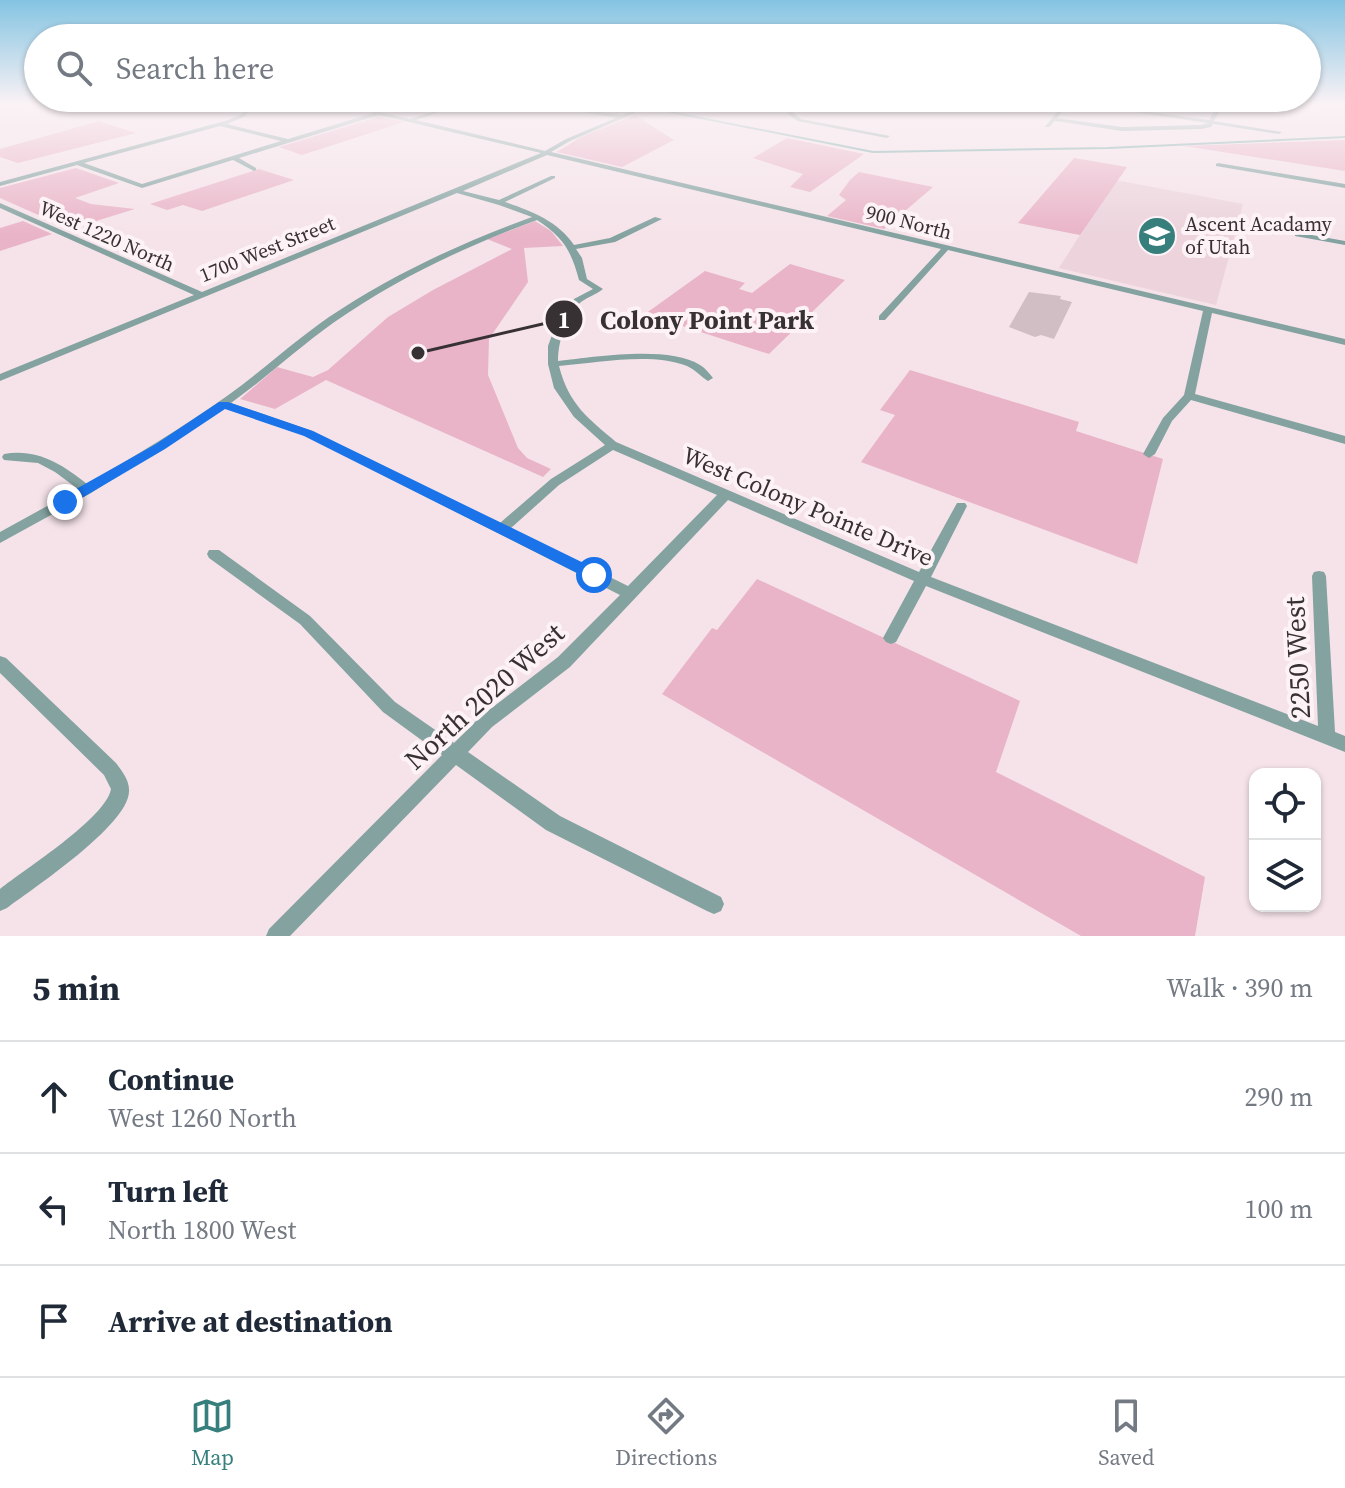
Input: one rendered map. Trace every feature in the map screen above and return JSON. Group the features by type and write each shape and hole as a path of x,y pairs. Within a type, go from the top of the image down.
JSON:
{"street":[{"path":"0,184 132,148"},
{"path":"78,163 142,186 266,148"},
{"name":"900 North","path":"526,148 1345,342"},
{"name":"1700 West Street","path":"0,378 556,148"},
{"path":"233,158 254,169"},
{"path":"1218,165 1345,186"},
{"path":"498,203 553,177"},
{"path":"457,191 539,217 558,229 574,247 581,262 583,280 599,289 577,301 560,327 553,346 553,364 623,359 663,360 695,365 708,378"},
{"name":"West 1220 North","path":"0,205 201,295"},
{"path":"0,538 87,490 223,404 307,337 397,280 483,238 539,217"},
{"path":"574,247 612,240 658,219"},
{"path":"1298,234 1345,243"},
{"path":"882,318 946,248"},
{"path":"1149,454 1167,420 1189,396 1208,310"},
{"name":"West Colony Pointe Drive","path":"553,364 559,388 578,415 612,445 922,579 1345,744"},
{"path":"1189,396 1345,440"},
{"path":"223,404 308,433 631,594"},
{"path":"503,528 555,482 612,445"},
{"path":"8,457 30,455 47,460 87,490"},
{"name":"North 2020 West","path":"276,936 486,722 564,662 726,494"},
{"path":"891,638 961,506"},
{"path":"214,554 305,620 389,707 553,823 714,904"},
{"name":"2250 West","path":"1319,576 1327,737"},
{"path":"0,663 120,782 120,796 107,816 0,901"}],"shaded area":[{"path":"78,148 18,163 0,157 0,149"},
{"path":"281,148 325,148 302,155"},
{"path":"564,148 659,148 622,167 557,152"},
{"path":"771,148 834,148 864,154 810,192 790,187 803,174 753,158"},
{"path":"1195,148 1345,148 1345,171"},
{"path":"1074,158 1127,167 1080,235 1018,223"},
{"path":"76,168 119,183 75,198 91,204 135,209 70,229 0,198 0,188"},
{"path":"259,169 294,180 202,211 183,205 167,210 150,204"},
{"path":"859,172 933,187 884,229 827,216 846,200 839,195"},
{"name":"Ascent Acadamy of Utah","path":"1115,180 1243,204 1216,305 1059,268"},
{"path":"23,221 52,234 0,251 0,228"},
{"path":"535,221 551,231 563,246 524,248 528,282 489,339 488,375 518,448 527,458 551,469 543,477 326,380 275,409 240,399 277,367 313,377 328,370 388,317 512,249 487,239"},
{"path":"790,264 845,280 769,354 645,314 705,271 745,283 739,289 752,293"},
{"path":"910,370 1079,422 1076,431 1163,459 1137,564 861,462 895,415 880,410"},
{"path":"757,579 1020,701 996,772 1205,877 1195,936 1081,936 662,694 712,628 717,630"}],"building":[{"path":"1029,292 1061,296 1060,299 1072,302 1054,339 1041,335 1035,337 1009,327"}],"waterway":[{"path":"851,148 873,152 1115,148"}],"place":[{"name":"Ascent Acadamy of Utah","path":"1157,236"},
{"name":"Colony Point Park","path":"418,353"}],"route":[{"path":"65,502 160,447 223,404 308,433 594,575"}]}
